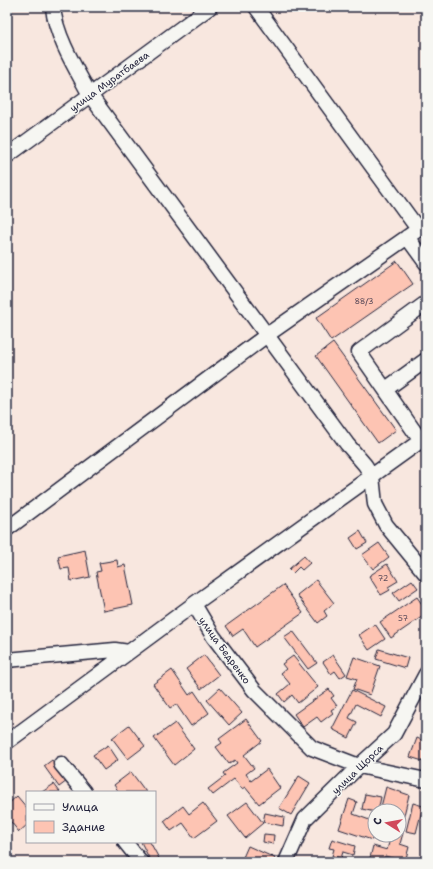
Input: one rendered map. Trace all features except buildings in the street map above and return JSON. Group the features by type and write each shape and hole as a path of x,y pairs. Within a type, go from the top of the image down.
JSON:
{"street":[{"path":"53,7 64,43 90,95 347,444 365,465 372,476 375,504 386,525 426,574"},
{"name":"улица Муратбаева","path":"7,156 210,7"},
{"path":"256,7 417,230 426,263"},
{"path":"7,529 267,335 417,230"},
{"path":"7,742 194,604 423,439 359,352 426,303"},
{"path":"386,389 426,360"},
{"name":"улица Бедренко","path":"194,604 213,636 254,690 312,748 358,766 426,780"},
{"path":"7,660 115,650 130,652"},
{"name":"улица Щорса","path":"286,862 305,819 358,766 394,734 426,674"},
{"path":"61,764 83,791"},
{"path":"126,843 141,862"}]}
